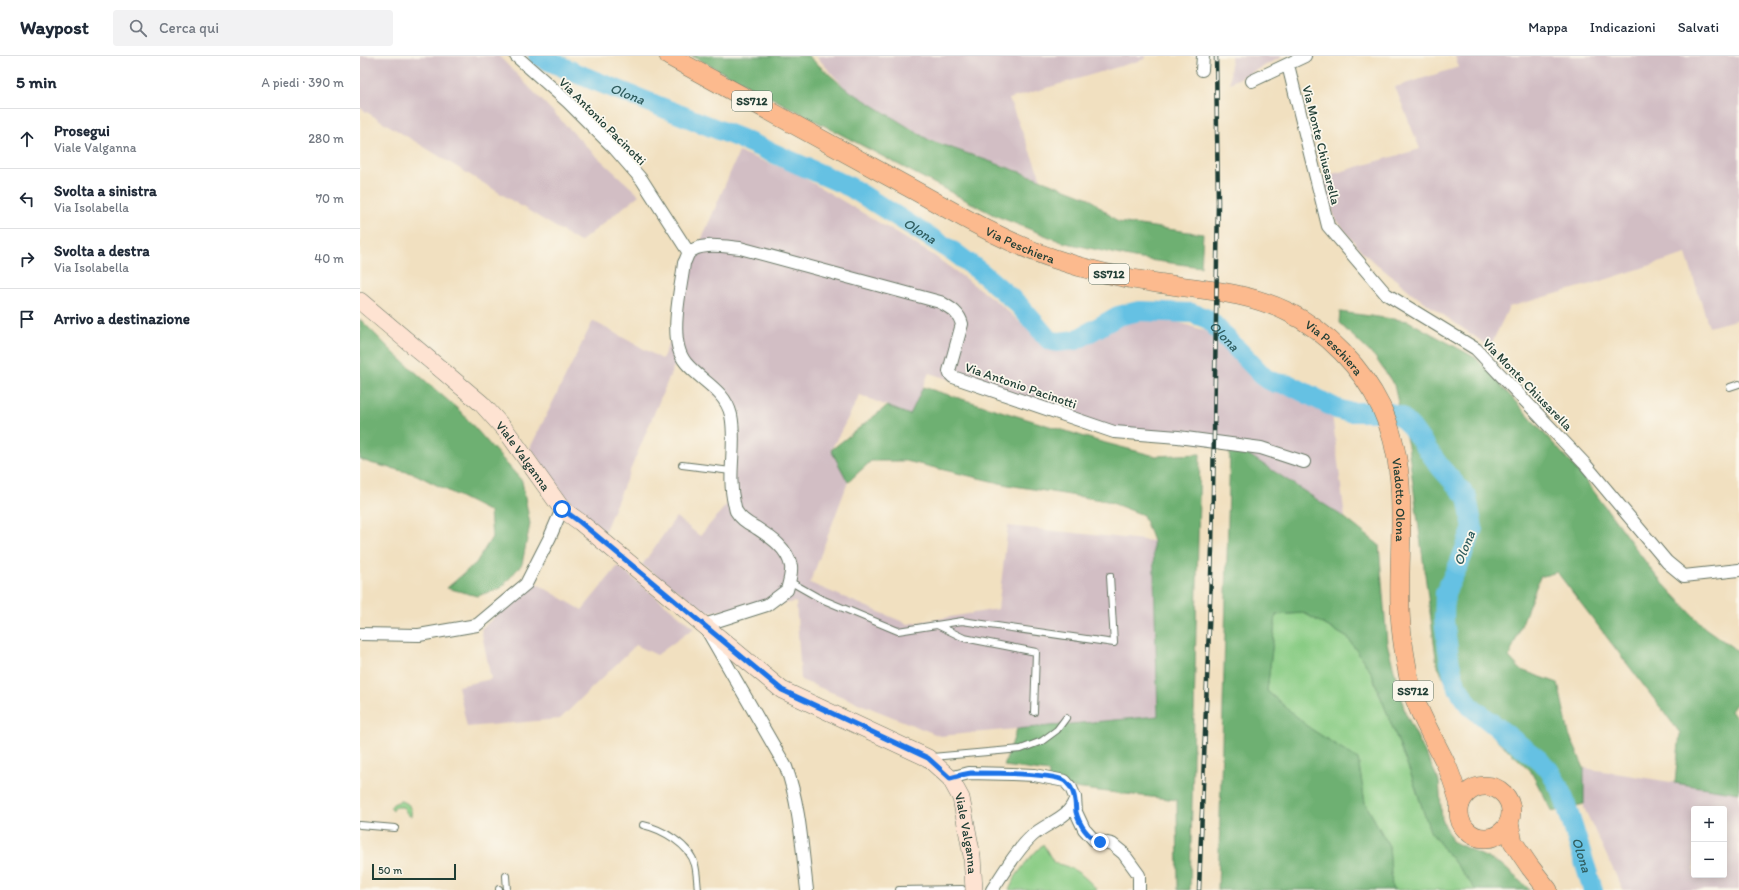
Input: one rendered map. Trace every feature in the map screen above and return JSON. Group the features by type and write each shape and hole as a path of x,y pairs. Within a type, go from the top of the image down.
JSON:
{"main road":[{"name":"Via Peschiera","path":"669,56 991,232 1054,259 1108,274 1156,283 1244,296 1260,300 1287,311 1310,325 1334,345 1356,369 1374,395"},
{"name":"Viale Valganna","path":"360,300 482,404 507,432 562,509 580,522 782,690 928,758 950,778 961,798 972,856 968,890"},
{"name":"Viadotto Olona","path":"1374,395 1392,435 1399,464 1401,507 1400,609 1408,678 1430,734 1448,767"},
{"name":"SS712","path":"1448,767 1481,786 1494,788 1501,791 1508,800 1511,814 1509,823 1513,842 1548,890"},
{"name":"SS712","path":"1448,767 1460,804 1460,817 1465,828 1471,834 1506,848 1530,867"},
{"path":"1460,804 1468,792 1481,786"},
{"path":"1479,837 1488,838 1496,835 1504,830 1509,823"}],"street":[{"name":"Via Antonio Pacinotti","path":"516,56 568,102 615,148 642,180 689,253 698,248 712,245 740,248 940,302 954,310 960,317 962,324 949,370 953,377 1114,432 1178,437 1261,448 1304,462"},
{"path":"1202,70 1203,56"},
{"path":"1252,81 1305,56"},
{"name":"Via Monte Chiusarella","path":"1288,65 1328,226 1386,294 1476,349 1584,463 1667,562 1684,576 1739,570"},
{"path":"689,253 684,262 675,332 678,348 685,362 713,386 726,404 731,414 732,497 736,512 749,524 774,540 784,551 791,567 787,590 768,605 704,626 786,767 791,781 799,824 808,890"},
{"path":"360,634 419,635 477,625 526,584 550,537 562,509"},
{"path":"950,778 969,773 1034,775 1065,781 1071,788 1075,797 1076,812 1084,829 1094,840 1112,844 1118,848 1138,875 1139,890"},
{"path":"992,890 1027,842 1038,831 1068,813 1075,797"}],"lane":[{"path":"1730,387 1739,384"},
{"path":"682,465 731,471"},
{"path":"789,581 819,598 898,631 962,621 1114,643 1110,576"},
{"path":"937,625 964,638 1036,652 1034,712"},
{"path":"928,758 1021,749 1042,741 1057,730 1066,718"},
{"path":"360,825 395,828"},
{"path":"643,825 654,827 687,849 695,864 698,890"},
{"path":"506,876 508,890"},
{"path":"899,890 968,890"}],"shaded area":[{"path":"360,56 499,56 591,151 639,195 580,242 360,108"},
{"path":"816,56 1146,56 1145,59 1009,99 1041,179 929,140 845,88"},
{"path":"1231,56 1284,56 1230,83"},
{"path":"1455,56 1739,56 1739,319 1709,327 1686,254 1598,282 1509,307 1490,347 1417,297 1363,253 1335,218 1322,177 1420,149 1395,87 1459,67"},
{"path":"739,152 796,173 933,255 1000,304 1043,344 1076,346 1126,323 1162,317 1205,331 1262,382 1332,414 1345,518 1240,449 1115,431 929,373 910,415 860,395 831,450 848,482 810,583 908,624 998,609 1008,526 1153,541 1158,716 940,736 801,680 796,602 708,612 642,565 676,517 700,536 733,497 731,414 687,363 674,366 603,535 580,517 530,448 593,321 662,359 675,331 684,263 698,248"},
{"path":"618,566 694,628 657,655 636,645 560,719 467,727 458,686 491,679 481,629 534,582 582,610"},
{"path":"1584,768 1739,793 1739,890 1623,890 1584,808"}],"green space":[{"path":"692,56 808,56 845,88 929,140 1089,198 1118,222 1203,234 1201,267 1134,258 1062,242 994,215"},
{"path":"1340,312 1408,321 1476,358 1581,474 1656,576 1705,628 1739,652 1739,700 1731,711 1739,722 1739,793 1675,783 1680,733 1557,572 1540,577 1509,657 1521,670 1558,683 1569,734 1584,768 1584,804 1552,812 1530,770 1458,704 1437,665 1408,446 1394,385 1375,357 1339,323"},
{"path":"360,319 397,356 460,411 522,481 530,524 522,564 501,588 477,596 447,588 476,563 492,537 490,512 415,474 370,463 360,459"},
{"path":"923,387 1098,441 1155,456 1200,454 1190,890 1178,890 1177,800 1048,785 1049,772 1004,766 1017,729 1158,716 1153,541 1143,515 1107,501 1008,485 906,461 871,461 848,482 831,450 887,406 910,415"},
{"path":"1230,448 1240,449 1345,518 1379,545 1387,643 1405,712 1439,781 1442,819 1452,841 1502,865 1530,890 1476,890 1430,831 1412,777 1371,672 1348,638 1304,613 1276,615 1267,691 1311,729 1358,759 1365,803 1389,846 1392,888 1396,890 1218,890"},
{"path":"1304,613 1348,638 1371,672 1412,777 1430,831 1476,890 1392,889 1389,846 1365,803 1358,759 1311,729 1267,691 1276,615"},
{"path":"400,801 409,806 411,816 408,815 403,807 394,807 393,811 390,808 393,804"},
{"path":"1043,844 1054,863 1078,872 1097,890 1009,890 1016,876"}],"waterway":[{"name":"Olona","path":"538,56 583,76 739,138 850,187 954,252 982,273 1019,305 1049,340 1057,342 1076,340 1118,316 1139,311 1192,313 1208,319 1265,378 1275,383 1290,385 1337,409 1348,412 1387,412 1400,416 1411,427 1441,468 1467,497 1473,528 1459,564 1445,593 1444,620 1450,664 1456,685 1470,706 1539,760 1549,770 1562,792 1593,890"}],"railway":[{"path":"1199,890 1212,549 1218,203 1216,56"}],"route":[{"path":"562,509 580,522 782,690 928,758 950,778 969,773 1012,774 1034,775 1065,781 1071,788 1075,797 1076,812 1084,829 1089,836 1100,842"}]}
